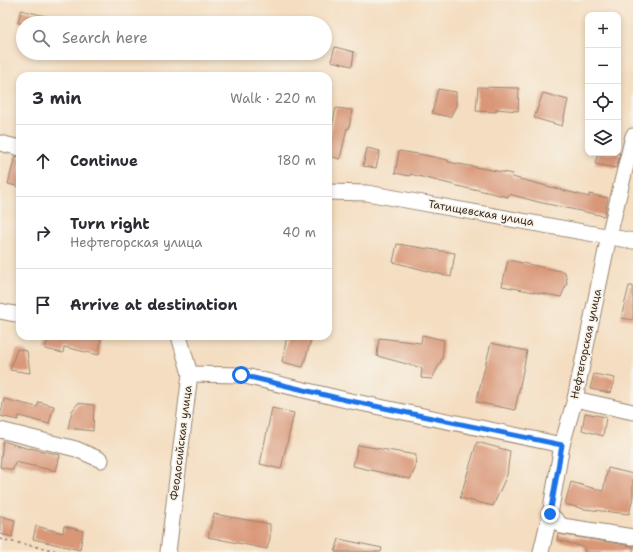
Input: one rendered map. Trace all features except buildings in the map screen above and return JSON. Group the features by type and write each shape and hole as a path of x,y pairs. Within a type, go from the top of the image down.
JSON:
{"street":[{"name":"Нефтегорская улица","path":"541,552 550,514 562,445 575,399 609,236 633,136"},
{"path":"0,143 16,147"},
{"name":"Татищевская улица","path":"332,192 367,193 633,241"},
{"path":"0,311 16,314"},
{"name":"Феодосийская улица","path":"168,552 190,374 180,340"},
{"path":"190,374 241,375 346,400 562,445"},
{"path":"575,399 633,412"},
{"path":"0,430 76,449 101,460"},
{"path":"550,514 562,526 633,537"}],"path":[{"path":"0,539 61,552"}],"route":[{"path":"241,375 346,400 562,445 550,514"}]}
